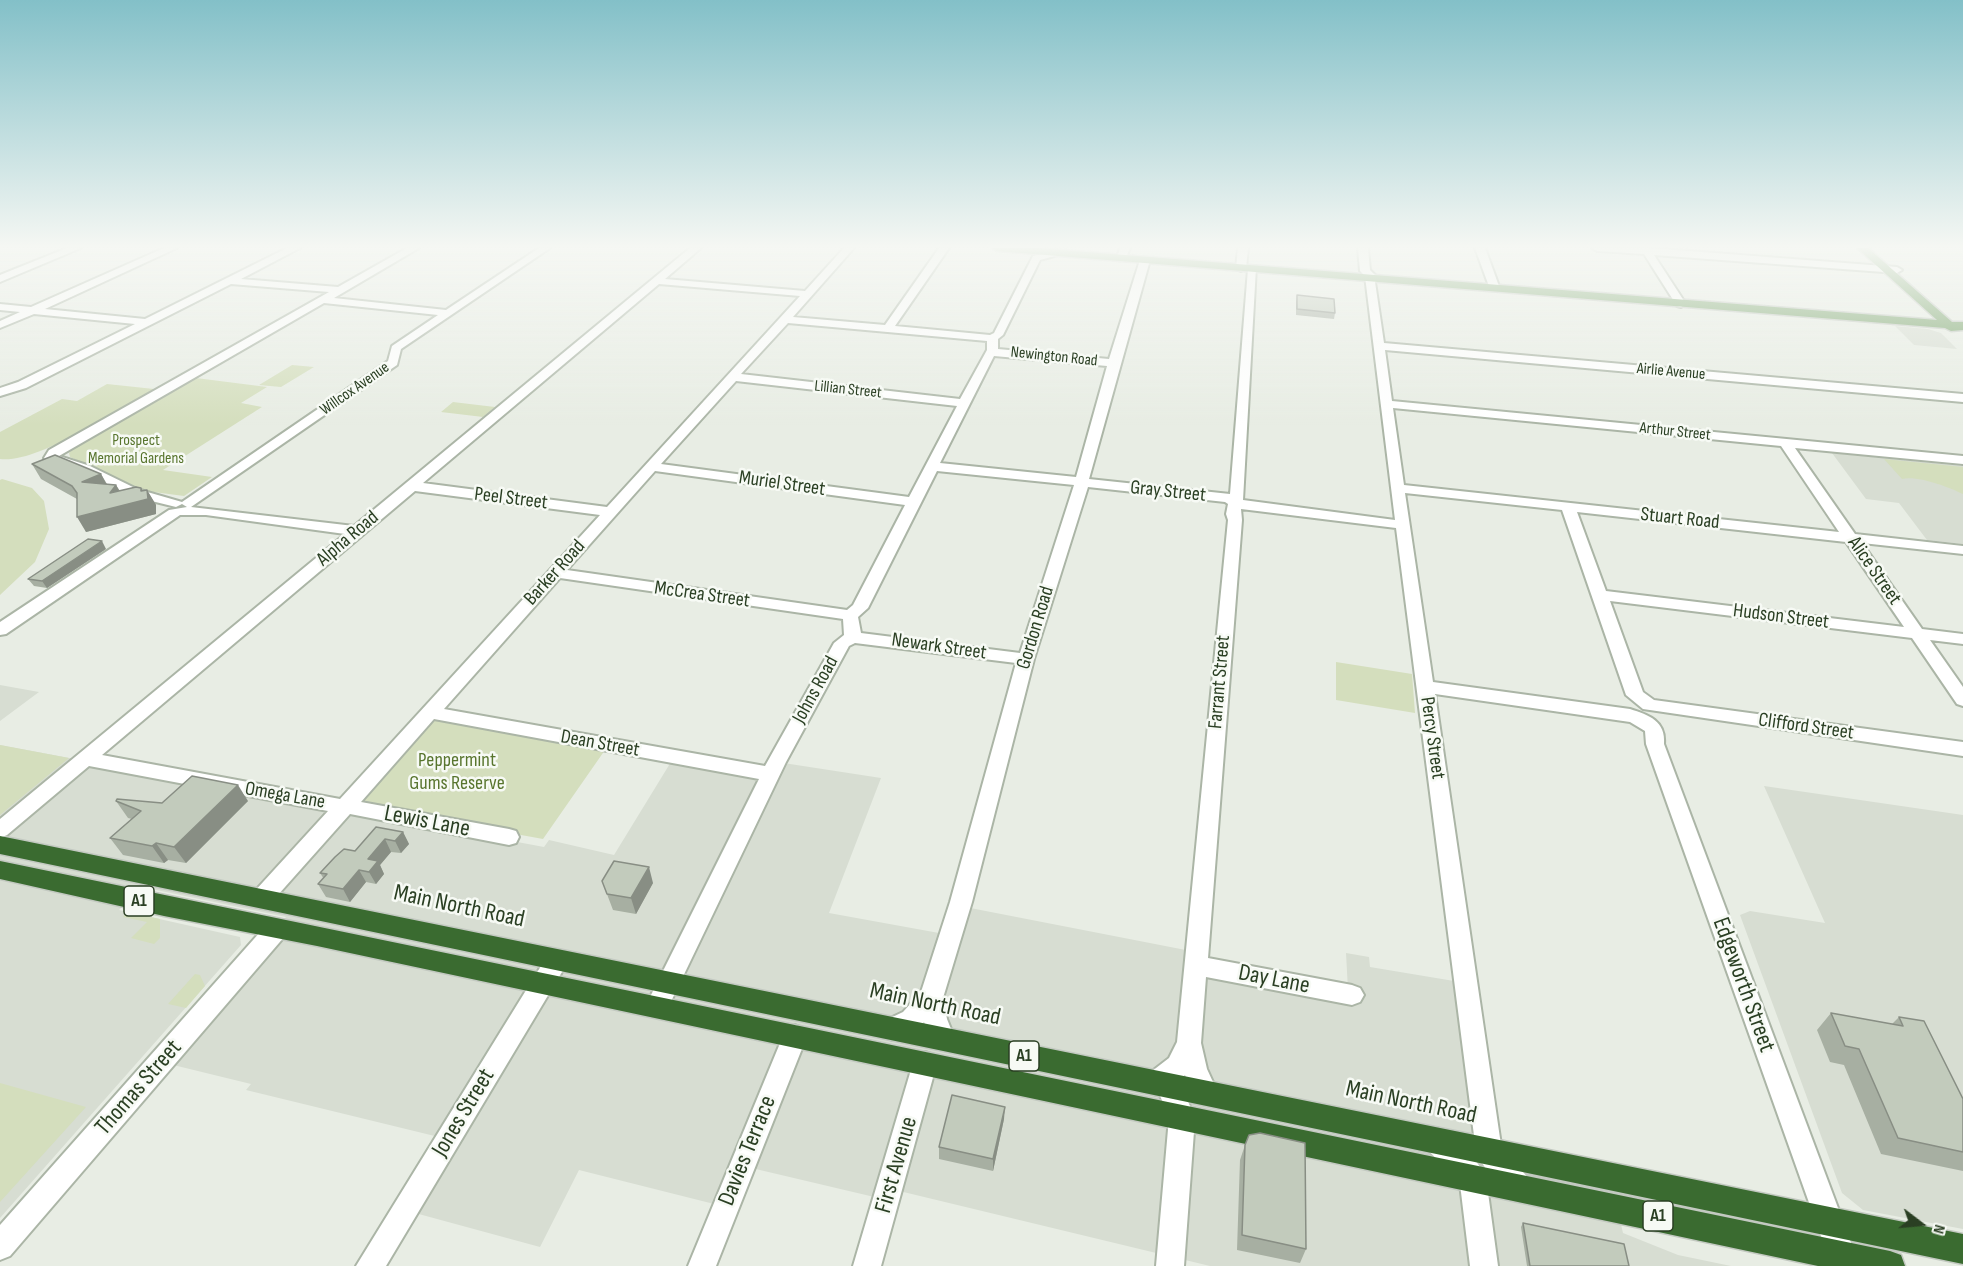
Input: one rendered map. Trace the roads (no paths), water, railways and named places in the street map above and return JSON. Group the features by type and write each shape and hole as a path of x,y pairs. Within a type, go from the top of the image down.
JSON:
{"highway":[{"name":"Main North Road","path":"0,845 1963,1249"},
{"name":"A1","path":"0,870 1890,1266"},
{"path":"925,1063 945,1053 981,1047"}],"main road":[{"path":"1719,307 1963,326"},
{"path":"1930,307 1963,338"},
{"path":"1939,307 1963,326"},
{"path":"1915,323 1937,314"},
{"path":"1915,323 1963,338"}],"street":[{"path":"9,307 145,322"},
{"path":"0,325 40,307"},
{"path":"0,392 22,385 174,307"},
{"path":"311,307 54,453 51,458 85,469 132,492 175,506 357,531"},
{"path":"391,307 448,313"},
{"name":"Willcox Avenue","path":"0,630 150,528 175,506 215,483 393,363 396,348 457,307"},
{"name":"Alpha Road","path":"0,830 626,307"},
{"name":"Barker Road","path":"261,899 795,307"},
{"path":"888,328 903,307"},
{"path":"850,615 860,608 989,354 1009,307"},
{"name":"Gordon Road","path":"892,1029 911,1020 931,998 961,902 1026,659 1075,502 1082,489 1081,478 1087,466 1131,307"},
{"name":"Farrant Street","path":"1205,1093 1195,1069 1189,1042 1237,493 1245,307"},
{"name":"Percy Street","path":"1371,307 1489,1151"},
{"name":"Newington Road","path":"784,319 888,328 1114,363"},
{"name":"Airlie Avenue","path":"1378,346 1963,398"},
{"name":"Lillian Street","path":"733,377 963,403"},
{"name":"Arthur Street","path":"1386,404 1963,460"},
{"name":"Alice Street","path":"1785,443 1963,700"},
{"name":"Muriel Street","path":"652,466 913,502"},
{"name":"Gray Street","path":"932,466 1226,498 1241,505 1403,525"},
{"name":"Peel Street","path":"412,486 611,512"},
{"name":"Stuart Road","path":"1398,488 1963,550"},
{"name":"Edgeworth Street","path":"1568,506 1635,695 1657,739 1655,744 1842,1256"},
{"name":"McCrea Street","path":"555,573 850,615"},
{"name":"Hudson Street","path":"1599,595 1963,639"},
{"name":"Johns Road","path":"657,1007 771,774 842,643 852,637 853,628 850,615"},
{"name":"Newark Street","path":"852,637 1026,659"},
{"name":"Clifford Street","path":"1425,687 1963,749"},
{"name":"Dean Street","path":"429,712 771,774"},
{"name":"Omega Lane","path":"85,759 344,807"},
{"name":"Lewis Lane","path":"344,807 509,837"},
{"name":"Thomas Street","path":"0,1246 277,929"},
{"name":"Jones Street","path":"370,1266 557,960"},
{"name":"Day Lane","path":"1195,965 1352,995"},
{"path":"931,998 935,1019 943,1039"},
{"name":"Davies Terrace","path":"702,1266 795,1036"},
{"path":"1170,1266 1182,1118 1162,1084 1178,1066 1189,1042"},
{"name":"First Avenue","path":"867,1266 925,1063"},
{"path":"1436,1141 1473,1178 1484,1266"},
{"path":"1489,1151 1520,1188"}],"park label":[{"name":"Prospect Memorial Gardens","path":"136,450"},
{"name":"Peppermint Gums Reserve","path":"457,772"}]}
